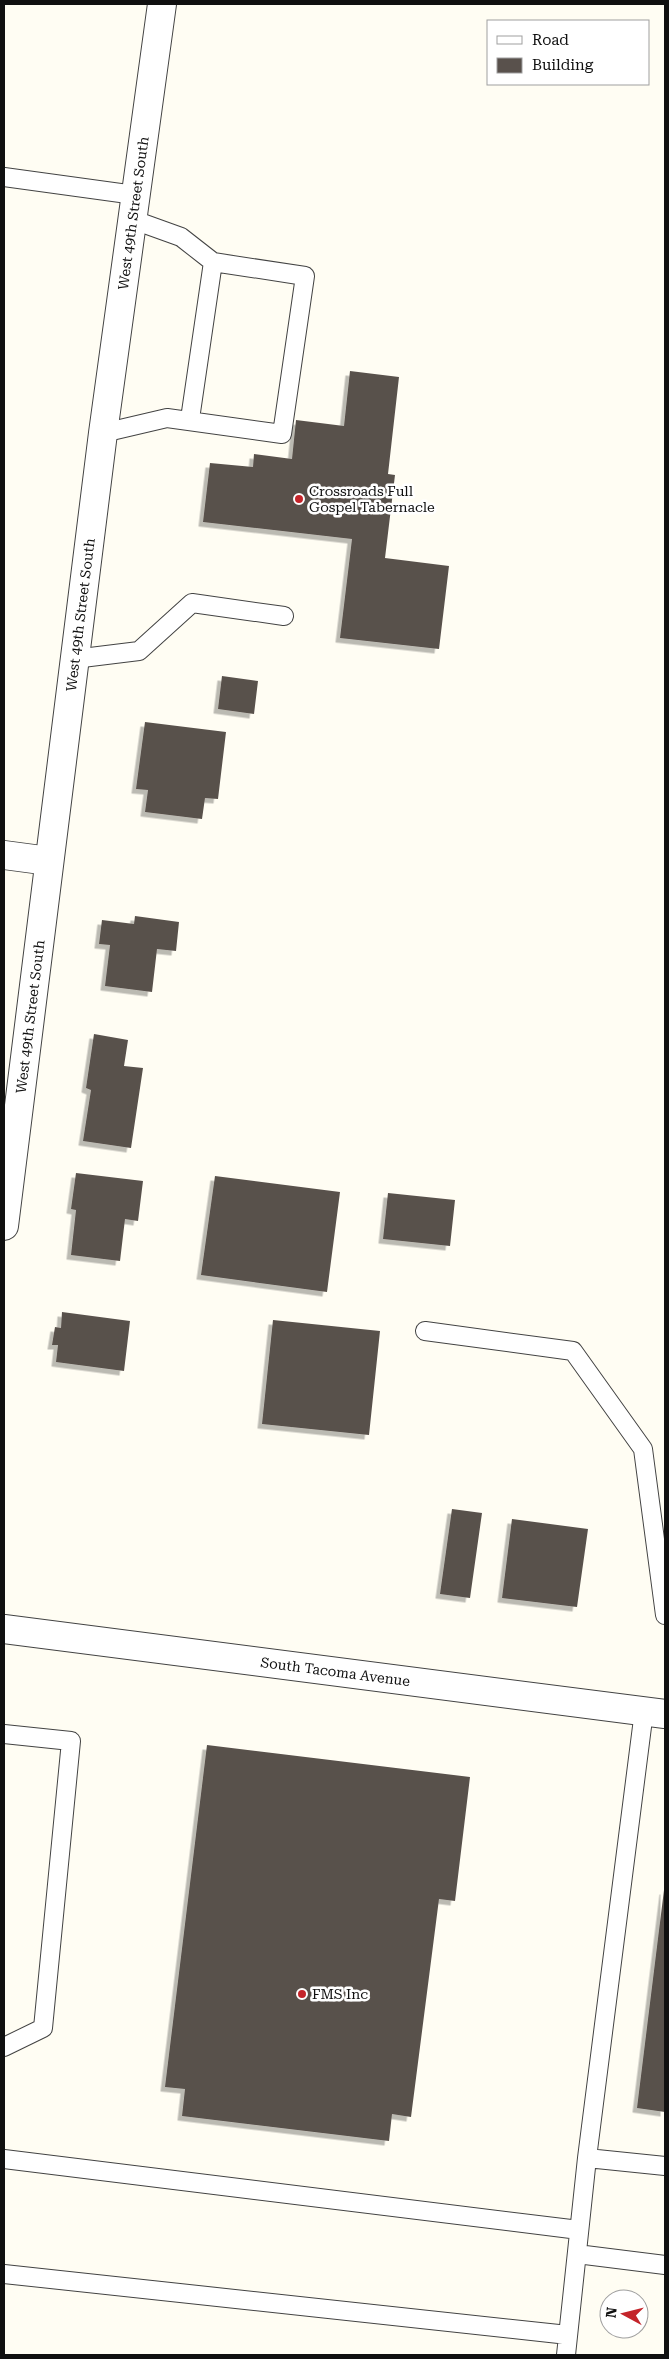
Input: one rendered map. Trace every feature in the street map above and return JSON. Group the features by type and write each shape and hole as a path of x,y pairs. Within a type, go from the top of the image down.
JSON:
{"street":[{"name":"West 49th Street South","path":"4,1226 103,433 162,4"},
{"path":"4,855 49,861"},
{"name":"South Tacoma Avenue","path":"4,1629 654,1713"}],"lane":[{"path":"4,177 133,207 180,237 213,262 305,276 282,434 190,419 167,418 103,433"},
{"path":"190,419 213,262"},
{"path":"74,660 139,651 192,603 284,616"},
{"path":"425,1331 573,1351 643,1450 665,1615"},
{"path":"566,2355 587,2158 654,1713"},
{"path":"4,1734 71,1741 43,2028 4,2047"},
{"path":"587,2158 665,2166"},
{"path":"4,2159 580,2230"},
{"path":"577,2254 665,2265"},
{"path":"4,2274 568,2335"}],"building":[{"name":"Crossroads Full Gospel Tabernacle","path":"350,371 399,377 388,474 395,475 385,558 449,566 439,649 340,638 352,539 203,522 210,463 253,467 254,454 292,459 296,420 344,426"},
{"path":"222,676 258,681 254,714 218,709"},
{"path":"145,722 226,732 218,799 205,798 202,819 145,812 148,790 136,789"},
{"path":"135,916 179,922 176,951 157,949 152,992 105,986 110,945 99,944 102,920 134,924"},
{"path":"94,1034 128,1040 124,1066 143,1068 131,1148 83,1141 91,1090 86,1088"},
{"path":"76,1173 143,1181 138,1221 125,1219 120,1261 71,1255 76,1210 71,1209"},
{"path":"215,1176 340,1192 327,1292 201,1275"},
{"path":"388,1193 455,1200 450,1246 383,1239"},
{"path":"62,1312 130,1321 124,1371 56,1362 58,1345 52,1345 55,1327 61,1328"},
{"path":"273,1320 380,1331 369,1435 262,1424"},
{"path":"452,1509 482,1513 470,1598 440,1594"},
{"path":"512,1519 588,1529 577,1607 502,1598"},
{"name":"FMS Inc","path":"207,1745 470,1777 455,1901 439,1899 411,2117 392,2114 389,2141 182,2116 185,2089 165,2087"},
{"path":"665,1890 665,2112 637,2108"}],"place":[{"name":"Crossroads Full Gospel Tabernacle","path":"299,499"},
{"name":"FMS Inc","path":"302,1994"}]}
